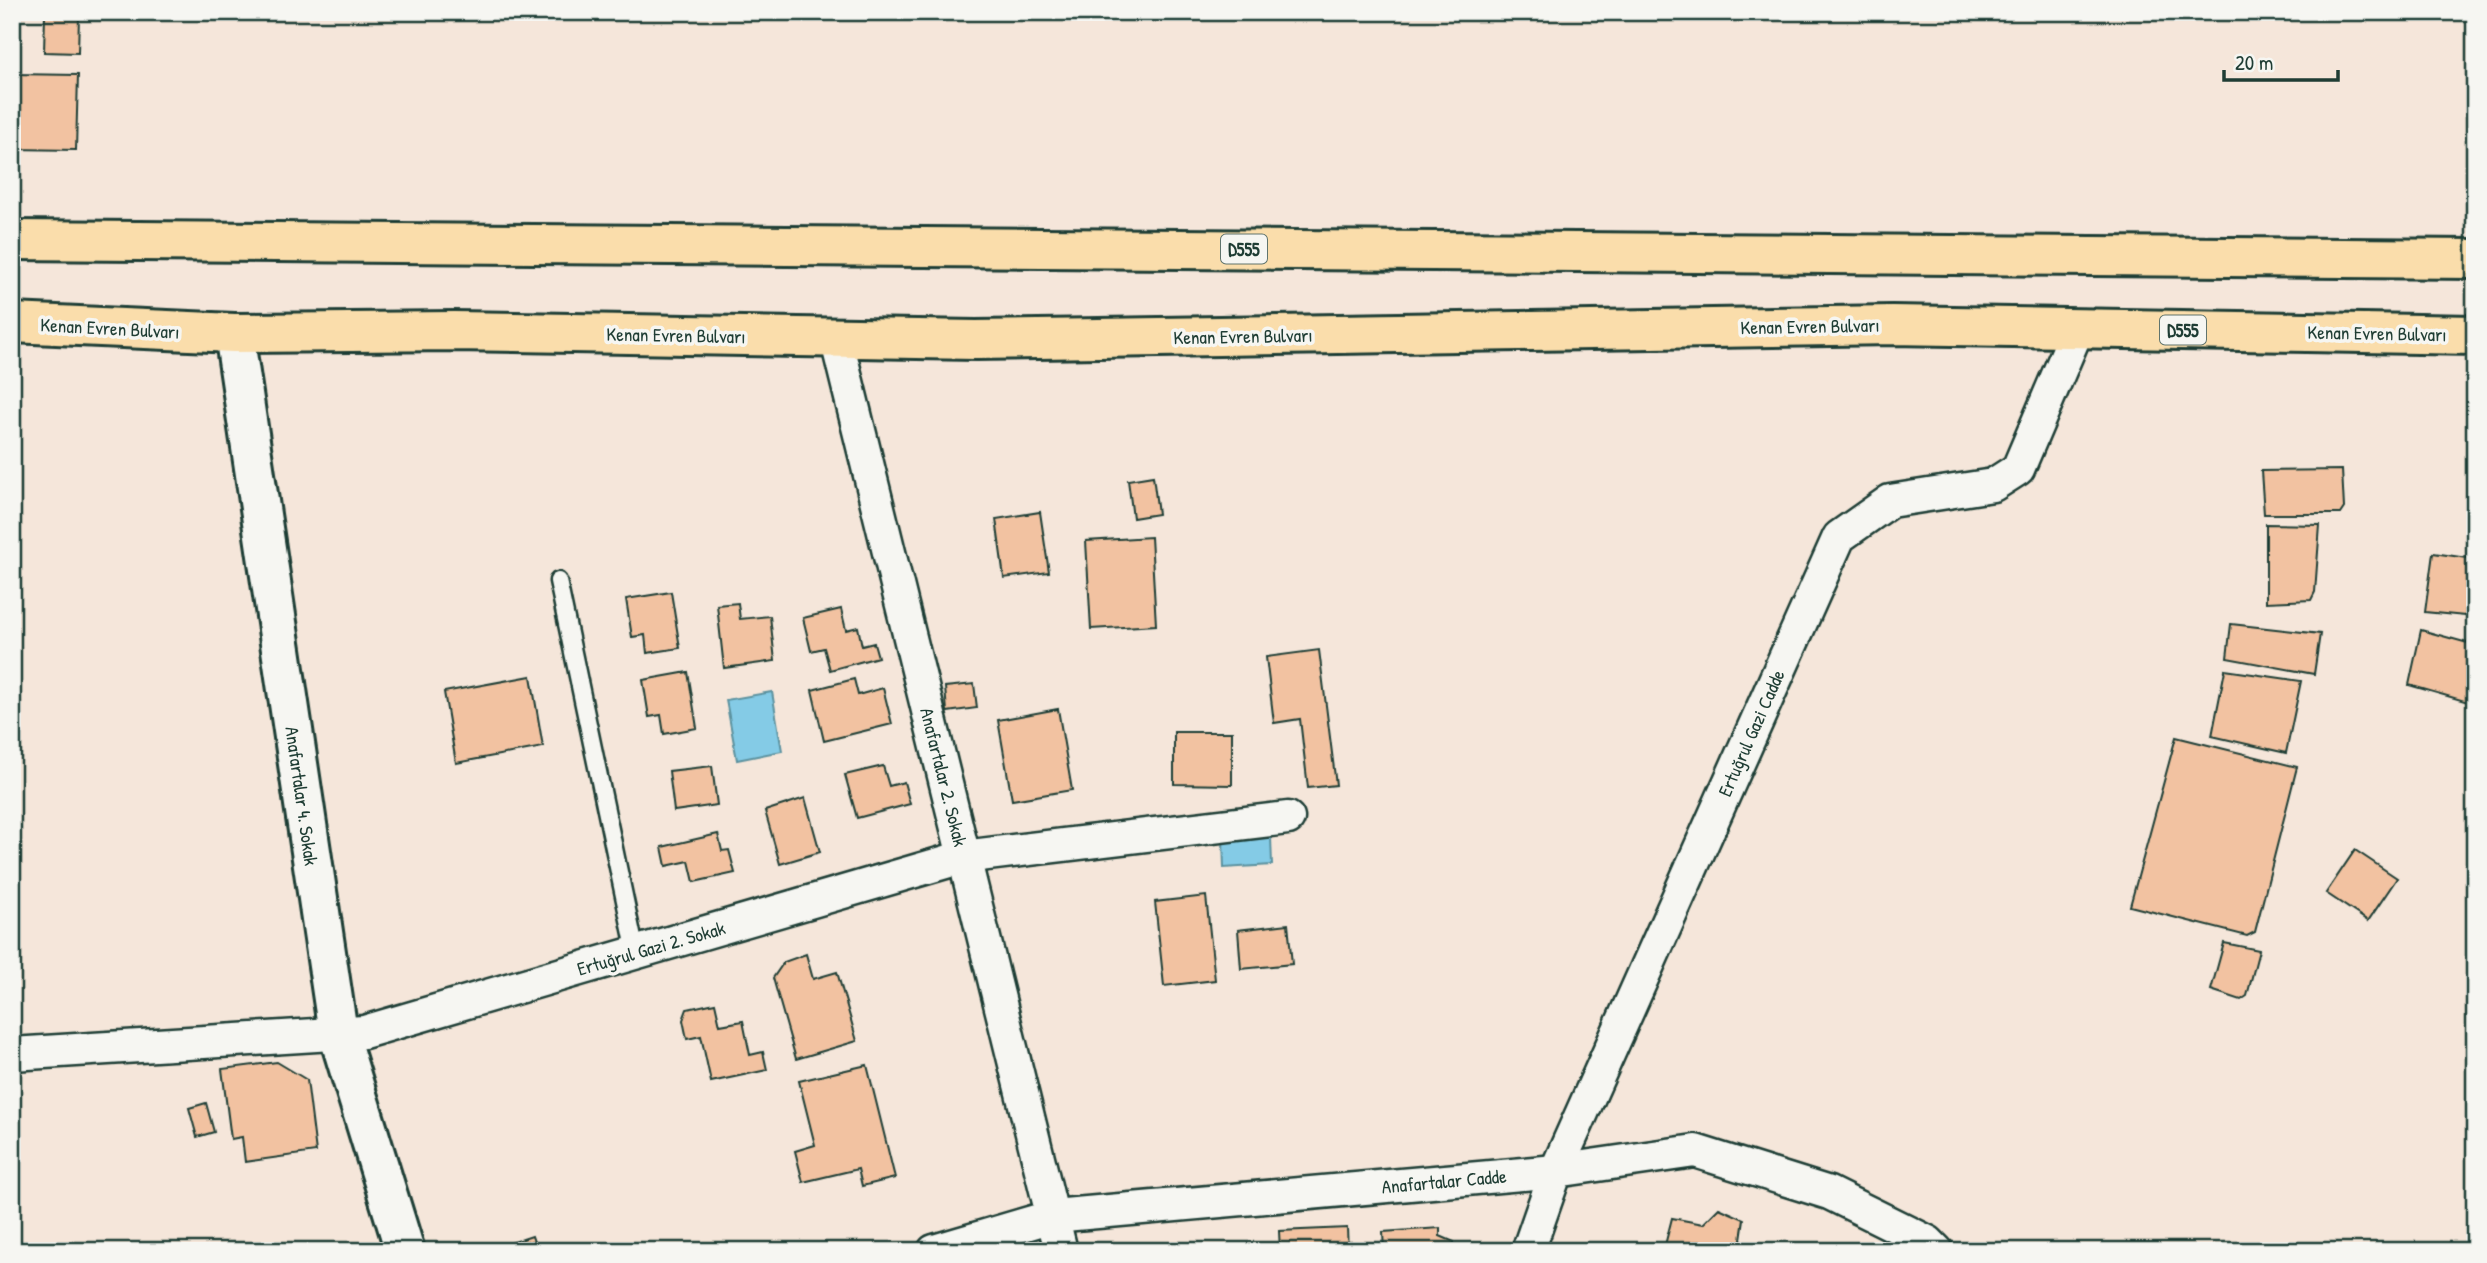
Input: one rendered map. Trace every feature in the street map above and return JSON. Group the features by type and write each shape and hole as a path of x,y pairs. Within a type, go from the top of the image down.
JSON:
{"main road":[{"name":"D555","path":"12,240 2475,259"},
{"name":"Kenan Evren Bulvarı","path":"12,323 234,334 454,331 976,340 1892,325 2475,335"}],"street":[{"name":"Ertuğrul Gazi Cadde","path":"1528,1251 1556,1171 1839,537 1890,500 1993,485 2018,469 2078,328"},
{"name":"Anafartalar 4. Sokak","path":"234,334 338,1033 405,1251"},
{"name":"Anafartalar 2. Sokak","path":"836,338 1062,1251"},
{"name":"Ertuğrul Gazi 2. Sokak","path":"12,1054 364,1031 963,857 1288,818"},
{"name":"Anafartalar Cadde","path":"934,1251 1053,1216 1556,1171 1695,1151 1829,1193 1928,1242 1937,1251"}],"lane":[{"path":"558,581 636,953"}],"water":[{"path":"772,692 782,751 737,760 726,700"},
{"path":"1271,837 1272,865 1224,868 1223,839"}],"building":[{"path":"45,15 79,15 78,53 44,52"},
{"path":"12,74 78,75 76,150 12,149"},
{"path":"2342,470 2344,508 2340,514 2264,514 2261,471"},
{"path":"1153,476 1158,514 1133,518 1128,480"},
{"path":"1040,512 1049,572 1004,578 996,519"},
{"path":"2266,524 2320,525 2315,592 2311,600 2266,602"},
{"path":"1151,537 1156,625 1091,629 1086,541"},
{"path":"2475,539 2475,617 2425,612 2433,553 2467,558"},
{"path":"671,592 680,648 647,653 645,635 632,637 626,599"},
{"path":"738,603 740,619 770,616 775,661 724,668 717,605"},
{"path":"841,609 846,630 858,627 862,646 874,643 878,657 830,670 824,648 811,651 803,618"},
{"path":"2231,624 2320,634 2314,674 2227,658"},
{"path":"2421,630 2475,645 2475,704 2409,685"},
{"path":"1319,650 1336,785 1308,788 1300,719 1274,723 1266,657"},
{"path":"2225,670 2301,681 2286,753 2212,736"},
{"path":"688,672 697,728 664,734 661,715 649,717 643,680"},
{"path":"531,676 543,747 456,763 444,692"},
{"path":"854,679 858,695 883,688 892,724 824,741 812,690"},
{"path":"974,684 977,708 947,712 945,687"},
{"path":"1058,709 1072,790 1012,800 998,720"},
{"path":"1174,732 1232,732 1232,785 1174,784"},
{"path":"2176,737 2297,767 2255,932 2247,936 2130,906"},
{"path":"712,766 717,805 674,811 669,771"},
{"path":"883,766 889,786 904,782 910,804 857,818 845,775"},
{"path":"805,798 820,852 780,864 765,811"},
{"path":"718,834 722,851 729,850 735,873 694,882 689,861 666,866 662,847"},
{"path":"2355,850 2397,878 2368,921 2326,893"},
{"path":"1206,896 1215,980 1164,986 1155,902"},
{"path":"1288,924 1292,964 1241,969 1238,930"},
{"path":"2224,943 2259,950 2247,996 2241,1000 2211,990"},
{"path":"806,954 813,979 837,972 857,1041 796,1059 773,978 784,962"},
{"path":"715,1003 720,1025 743,1021 750,1055 763,1052 767,1070 711,1082 701,1036 687,1039 683,1020 687,1009"},
{"path":"277,1062 307,1080 316,1152 245,1162 242,1137 231,1139 222,1069"},
{"path":"867,1065 895,1178 862,1186 858,1169 803,1182 795,1151 815,1145 799,1081"},
{"path":"206,1103 214,1132 197,1137 189,1108"},
{"path":"1719,1208 1744,1219 1741,1239 1754,1251 1664,1249 1672,1218 1703,1224"},
{"path":"1347,1228 1348,1251 1280,1251 1279,1231"},
{"path":"1440,1228 1440,1236 1454,1242 1455,1251 1384,1251 1383,1232"},
{"path":"532,1236 537,1251 487,1251"}]}
